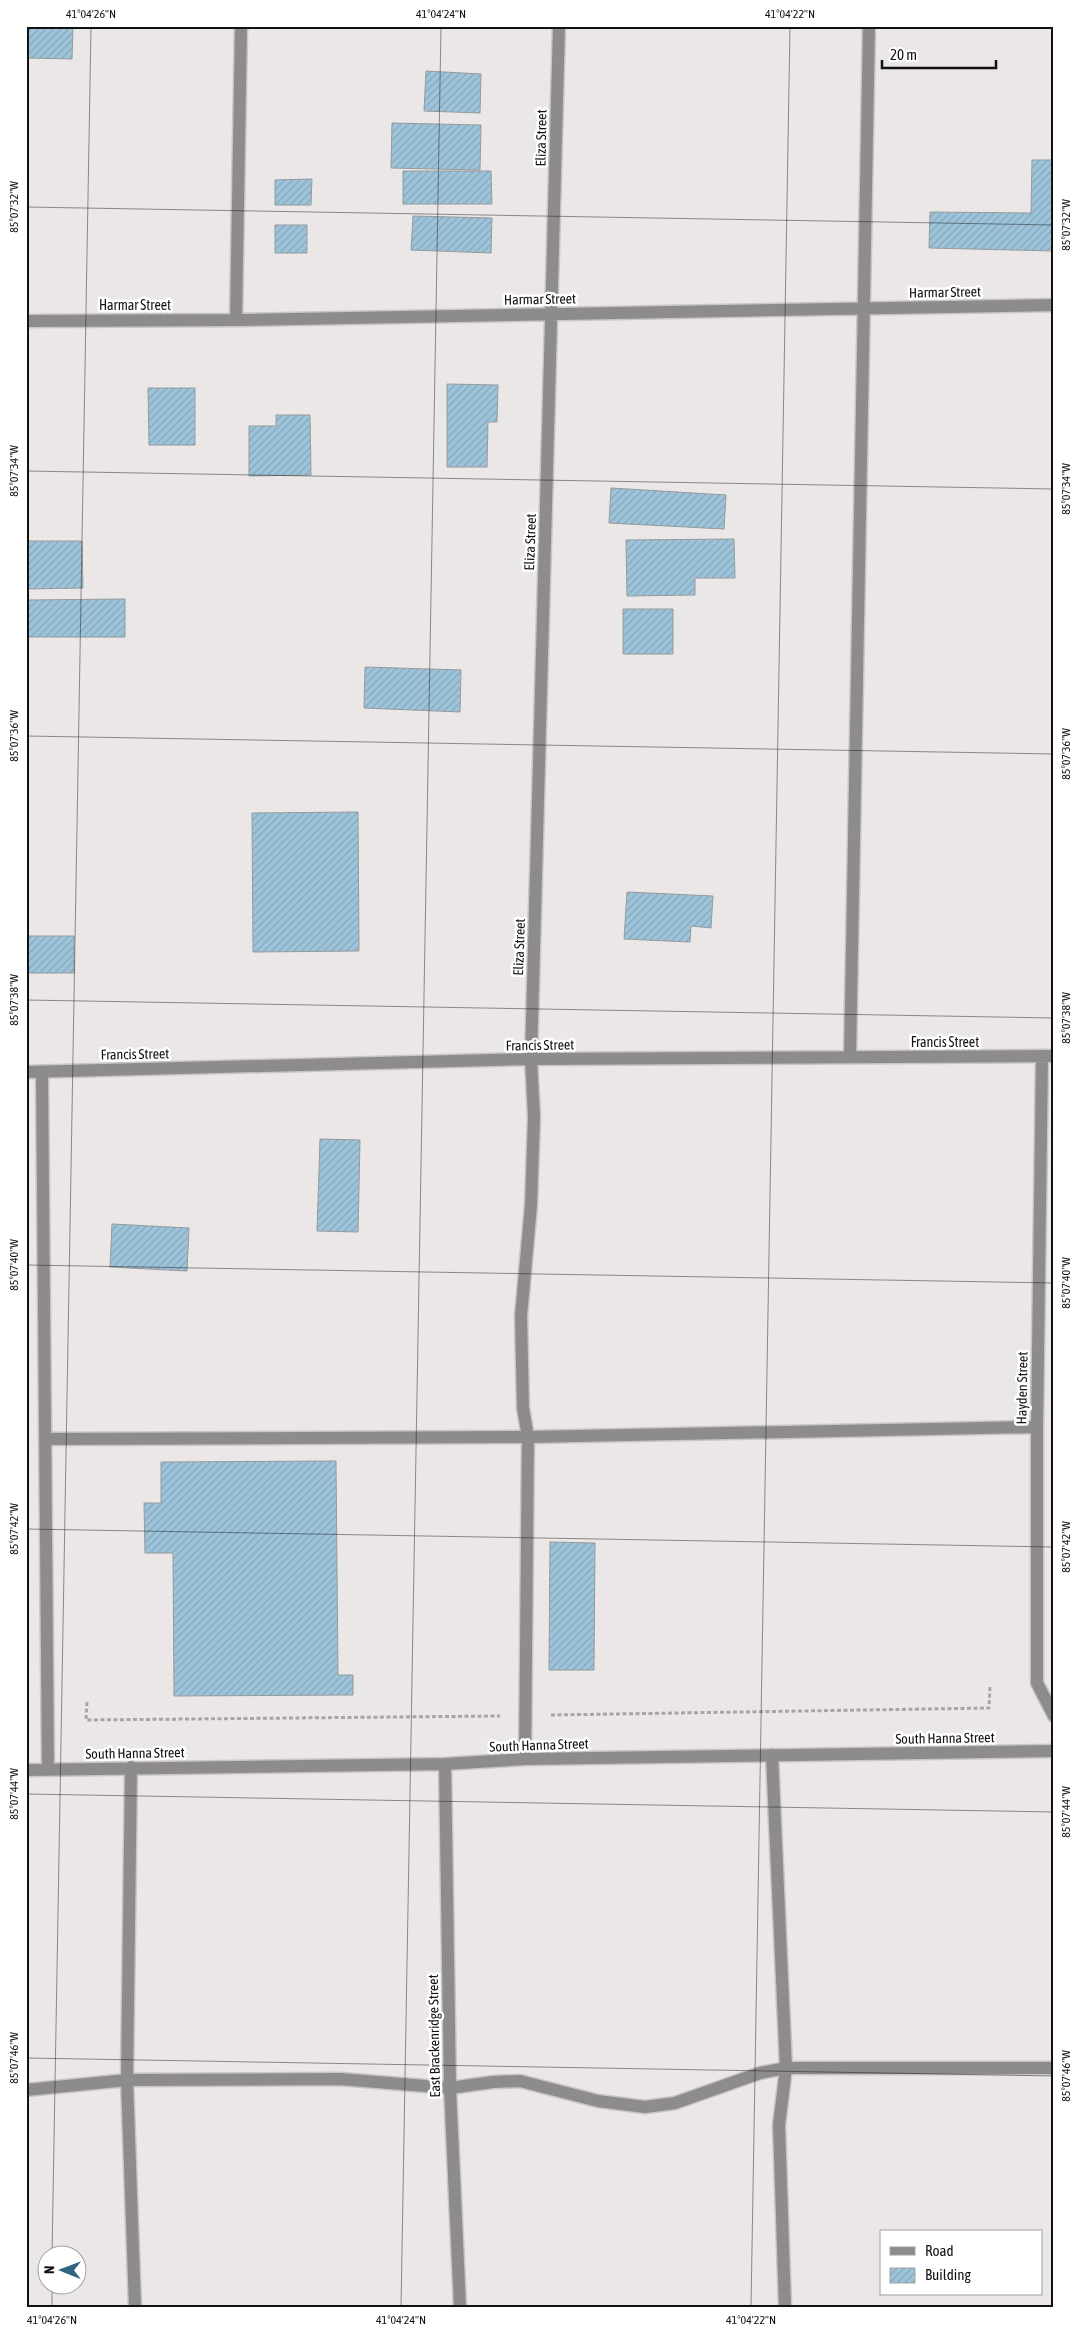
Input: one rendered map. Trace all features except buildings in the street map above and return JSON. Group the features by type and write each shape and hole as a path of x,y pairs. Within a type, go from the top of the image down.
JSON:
{"street":[{"path":"236,320 241,26"},
{"name":"Eliza Street","path":"525,1759 528,1437 523,1408 521,1316 531,1204 534,1118 531,1059 559,26"},
{"path":"850,1057 869,26"},
{"name":"Harmar Street","path":"26,321 236,320 1054,304"},
{"name":"Francis Street","path":"26,1072 531,1059 1048,1056"},
{"name":"Hayden Street","path":"1048,1056 1037,1427 1038,1683 1054,1716"},
{"path":"42,1072 48,1769"},
{"path":"44,1439 528,1437 1037,1427"},
{"name":"South Hanna Street","path":"26,1770 445,1764 525,1759 1054,1751"},
{"path":"772,1755 786,2068 779,2125 785,2307"},
{"name":"East Brackenridge Street","path":"445,1764 450,2088 460,2307"},
{"path":"131,1767 127,2080 135,2307"},
{"path":"26,2090 127,2080 340,2079 450,2088 520,2081 598,2101 645,2107 675,2103 760,2073 786,2068 1054,2068"}]}
